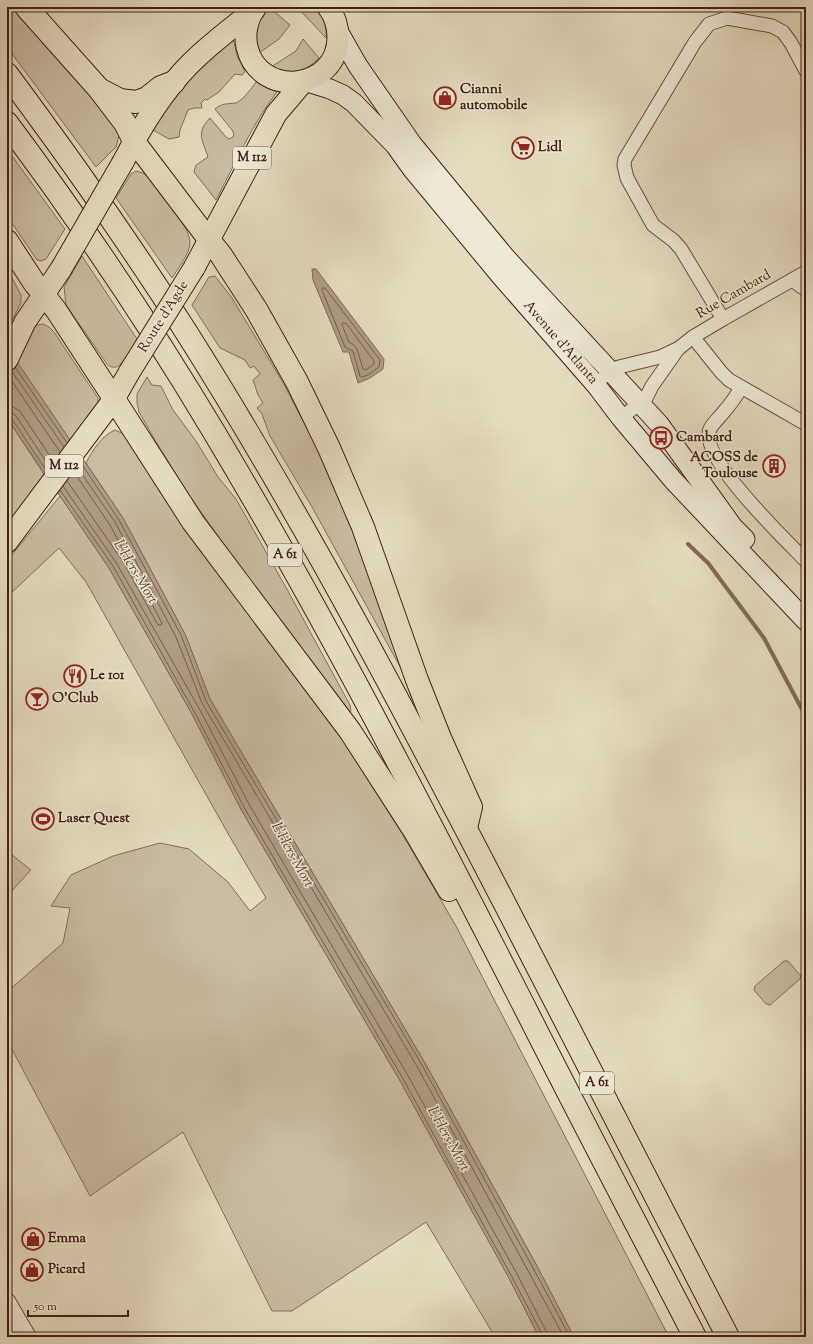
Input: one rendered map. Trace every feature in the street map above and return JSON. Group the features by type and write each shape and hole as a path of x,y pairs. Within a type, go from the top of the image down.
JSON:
{"highway":[{"path":"26,7 99,89 125,123 134,141"},
{"name":"A 61","path":"7,74 123,236 190,338 232,406 313,544 466,829 728,1337"},
{"path":"99,89 120,100 136,102 146,98 161,87 174,82"},
{"name":"A 61","path":"7,123 60,196 124,289 169,359 248,490 318,614 406,776 695,1337"},
{"path":"209,240 221,255 260,316 297,382 329,448 363,527 417,680 440,738 471,807 466,829"},
{"path":"7,241 35,284 44,293"},
{"path":"114,399 193,522 350,731 410,824 526,1011"}],"main road":[{"path":"255,8 246,30 248,53 261,71 271,78 281,82 293,83 315,77 325,69 332,59 338,45 338,31 336,21 328,7"},
{"path":"338,31 343,7"},
{"path":"7,360 25,322 61,269 143,125 174,82 205,49 255,8"},
{"name":"Avenue d'Atlanta","path":"338,31 358,66 412,144 506,258 611,371 662,429 733,527 806,604"},
{"name":"Avenue d'Atlanta","path":"304,81 330,89 343,95 354,103 395,145 421,180 596,385 621,418 688,496 806,622"},
{"name":"Route d'Agde","path":"7,542 114,399 194,268 276,114 304,81"},
{"path":"134,141 209,240"},
{"path":"44,293 114,399"}],"street":[{"path":"723,319 681,249 653,225 627,178 624,165 625,159 695,42 709,24 727,18 772,26 783,32 791,43 806,71"},
{"name":"Rue Cambard","path":"596,385 611,371 619,367 660,357 679,348 693,337 723,319 806,272"},
{"path":"792,280 806,290"},
{"path":"693,337 729,380 806,424"},
{"name":"Rue Cambard","path":"621,418 646,398 652,386 679,348"},
{"path":"741,387 736,398 710,429 708,437 711,447 724,470 740,490 806,561"},
{"path":"7,1300 28,1337"},
{"path":"7,1324 14,1337"}],"shaded area":[{"path":"7,7 20,7 116,129 119,135 116,147 96,167 7,47"},
{"path":"269,7 290,25 279,39 259,53 255,32 261,15"},
{"path":"297,7 314,8 320,13 324,21 326,38"},
{"path":"303,39 319,58 302,70 285,71 271,67 296,51"},
{"path":"232,40 234,42 237,56 245,72 242,75 235,74 219,92 207,100 205,99 201,103 202,108 188,110 180,130 179,137 169,139 153,130 192,76 211,57"},
{"path":"256,82 277,92 244,144 216,200 194,172 196,165 208,157 202,141 203,128 210,118 226,137 229,139 233,137 234,134 232,130 215,109 222,105 238,102 247,94"},
{"path":"7,149 65,229 46,259 41,261 37,260 7,216"},
{"path":"136,171 143,173 151,179 185,227 189,237 190,243 188,252 172,278 116,198 131,174"},
{"path":"82,256 137,339 122,363 116,367 112,367 107,364 66,305 64,287"},
{"path":"7,268 21,295 21,303 7,330"},
{"path":"215,276 232,298 282,381 318,449 374,584 408,681 312,507 270,436 262,414 257,408 263,403 258,395 253,380 260,374 254,366 250,368 245,360 220,348 192,305 209,277"},
{"path":"43,324 54,332 98,398 98,403 71,442 16,361 32,329"},
{"path":"147,377 152,385 161,386 173,410 196,441 218,477 236,499 350,705 351,711 348,712 228,551 185,489 155,440 139,412 137,403 137,394"},
{"path":"7,418 45,476 7,525"},
{"path":"115,430 124,434 161,493 205,555 333,725 401,832 456,926 669,1337 574,1337 537,1266 425,1063 210,699 185,634 123,518 86,463 102,439 110,432"},
{"path":"60,496 109,568 192,714 242,811 399,1079 509,1278 539,1337 495,1337 426,1222 292,1311 272,1311 183,1132 90,1196 7,1040 7,992 63,943 70,908 51,906 71,875 113,856 160,843 189,849 228,882 250,911 266,898 86,582 59,548 7,597 7,561"},
{"path":"7,851 31,870 8,895 7,892"},
{"path":"784,961 788,961 801,976 800,979 770,1005 766,1004 754,990 755,986"}],"water":[{"path":"312,269 316,269 384,359 383,369 370,378 358,383 349,352 343,352 313,280"},
{"name":"L'Hers-Mort","path":"7,347 123,518 185,634 210,699 425,1063 537,1266 574,1337 539,1337 509,1278 399,1079 242,811 192,714 109,568 7,418"}],"waterway":[{"path":"688,544 708,563 764,638 806,717"}],"place":[{"name":"Cianni automobile","path":"445,98"},
{"name":"Lidl","path":"523,148"},
{"name":"Cambard","path":"661,438"},
{"name":"ACOSS de Toulouse","path":"774,466"},
{"name":"Le 101","path":"75,676"},
{"name":"O'Club","path":"37,699"},
{"name":"Laser Quest","path":"43,819"},
{"name":"Emma","path":"33,1239"},
{"name":"Picard","path":"32,1270"}]}
